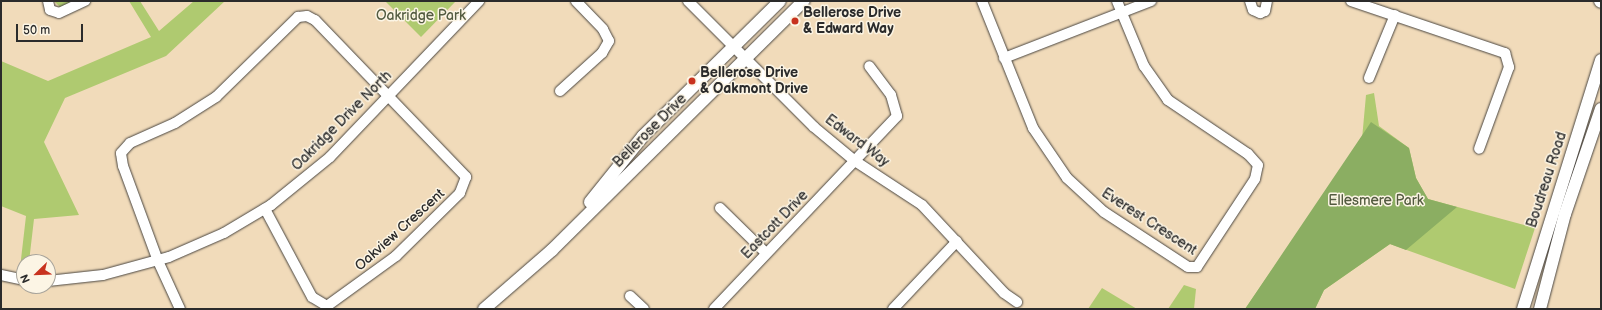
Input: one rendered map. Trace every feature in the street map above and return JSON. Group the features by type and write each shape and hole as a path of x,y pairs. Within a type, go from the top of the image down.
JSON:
{"main road":[{"name":"Bellerose Drive","path":"552,250 643,136 780,1"},
{"name":"Bellerose Drive","path":"484,309 552,250 744,58 804,1"},
{"name":"Boudreau Road","path":"1523,309 1601,60"},
{"name":"Boudreau Road","path":"1540,309 1565,214 1601,110"}],"street":[{"path":"48,1 49,9 57,13 85,1"},
{"name":"Oakridge Drive North","path":"56,280 104,275 158,261 215,237 265,209 320,166 478,1"},
{"path":"560,91 602,53 609,41 603,28 576,1"},
{"name":"Edward Way","path":"688,1 744,58 855,161 922,204 1004,293 1017,302"},
{"path":"982,1 1004,58 1151,1"},
{"path":"1117,1 1122,13"},
{"path":"1250,1 1253,10 1260,13 1265,11 1267,1"},
{"path":"1351,1 1498,49 1508,57 1508,67 1478,149"},
{"name":"Everest Crescent","path":"1004,58 1032,128 1078,191 1184,265 1197,267 1255,179 1258,165 1248,154 1168,100 1144,66 1122,13"},
{"path":"1370,78 1395,15"},
{"path":"180,309 158,261 122,166 123,149 180,120 216,97 298,17 307,16 315,20 389,95"},
{"name":"Eastcott Drive","path":"714,309 855,161 898,113 891,95 869,66"},
{"name":"Oakview Crescent","path":"265,209 312,297 320,305 336,302 396,256 460,193 466,180 461,168 389,95"},
{"path":"720,208 766,254"},
{"path":"893,309 957,241"},
{"path":"1,275 16,278"},
{"path":"630,296 644,309"}],"green space":[{"path":"54,1 78,1 61,8"},
{"path":"129,1 140,1 159,31 194,1 225,1 166,56 65,98 44,142 79,215 34,219 30,254 22,254 26,216 1,206 1,61 48,81 151,37"},
{"name":"Oakridge Park","path":"385,1 456,1 421,37"},
{"name":"Ellesmere Park","path":"1374,93 1379,126 1409,148 1416,178 1428,199 1535,228 1515,289 1390,244 1324,290 1315,309 1245,309 1362,139 1366,95"},
{"name":"Ellesmere Park","path":"1371,122 1409,148 1416,178 1428,199 1457,207 1406,250 1390,244 1324,290 1315,309 1245,309"},
{"path":"1184,285 1196,289 1194,309 1168,309"},
{"path":"1102,288 1137,309 1088,309"}],"place":[{"name":"Bellerose Drive & Edward Way","path":"795,21"},
{"name":"Bellerose Drive & Oakmont Drive","path":"692,81"}]}
